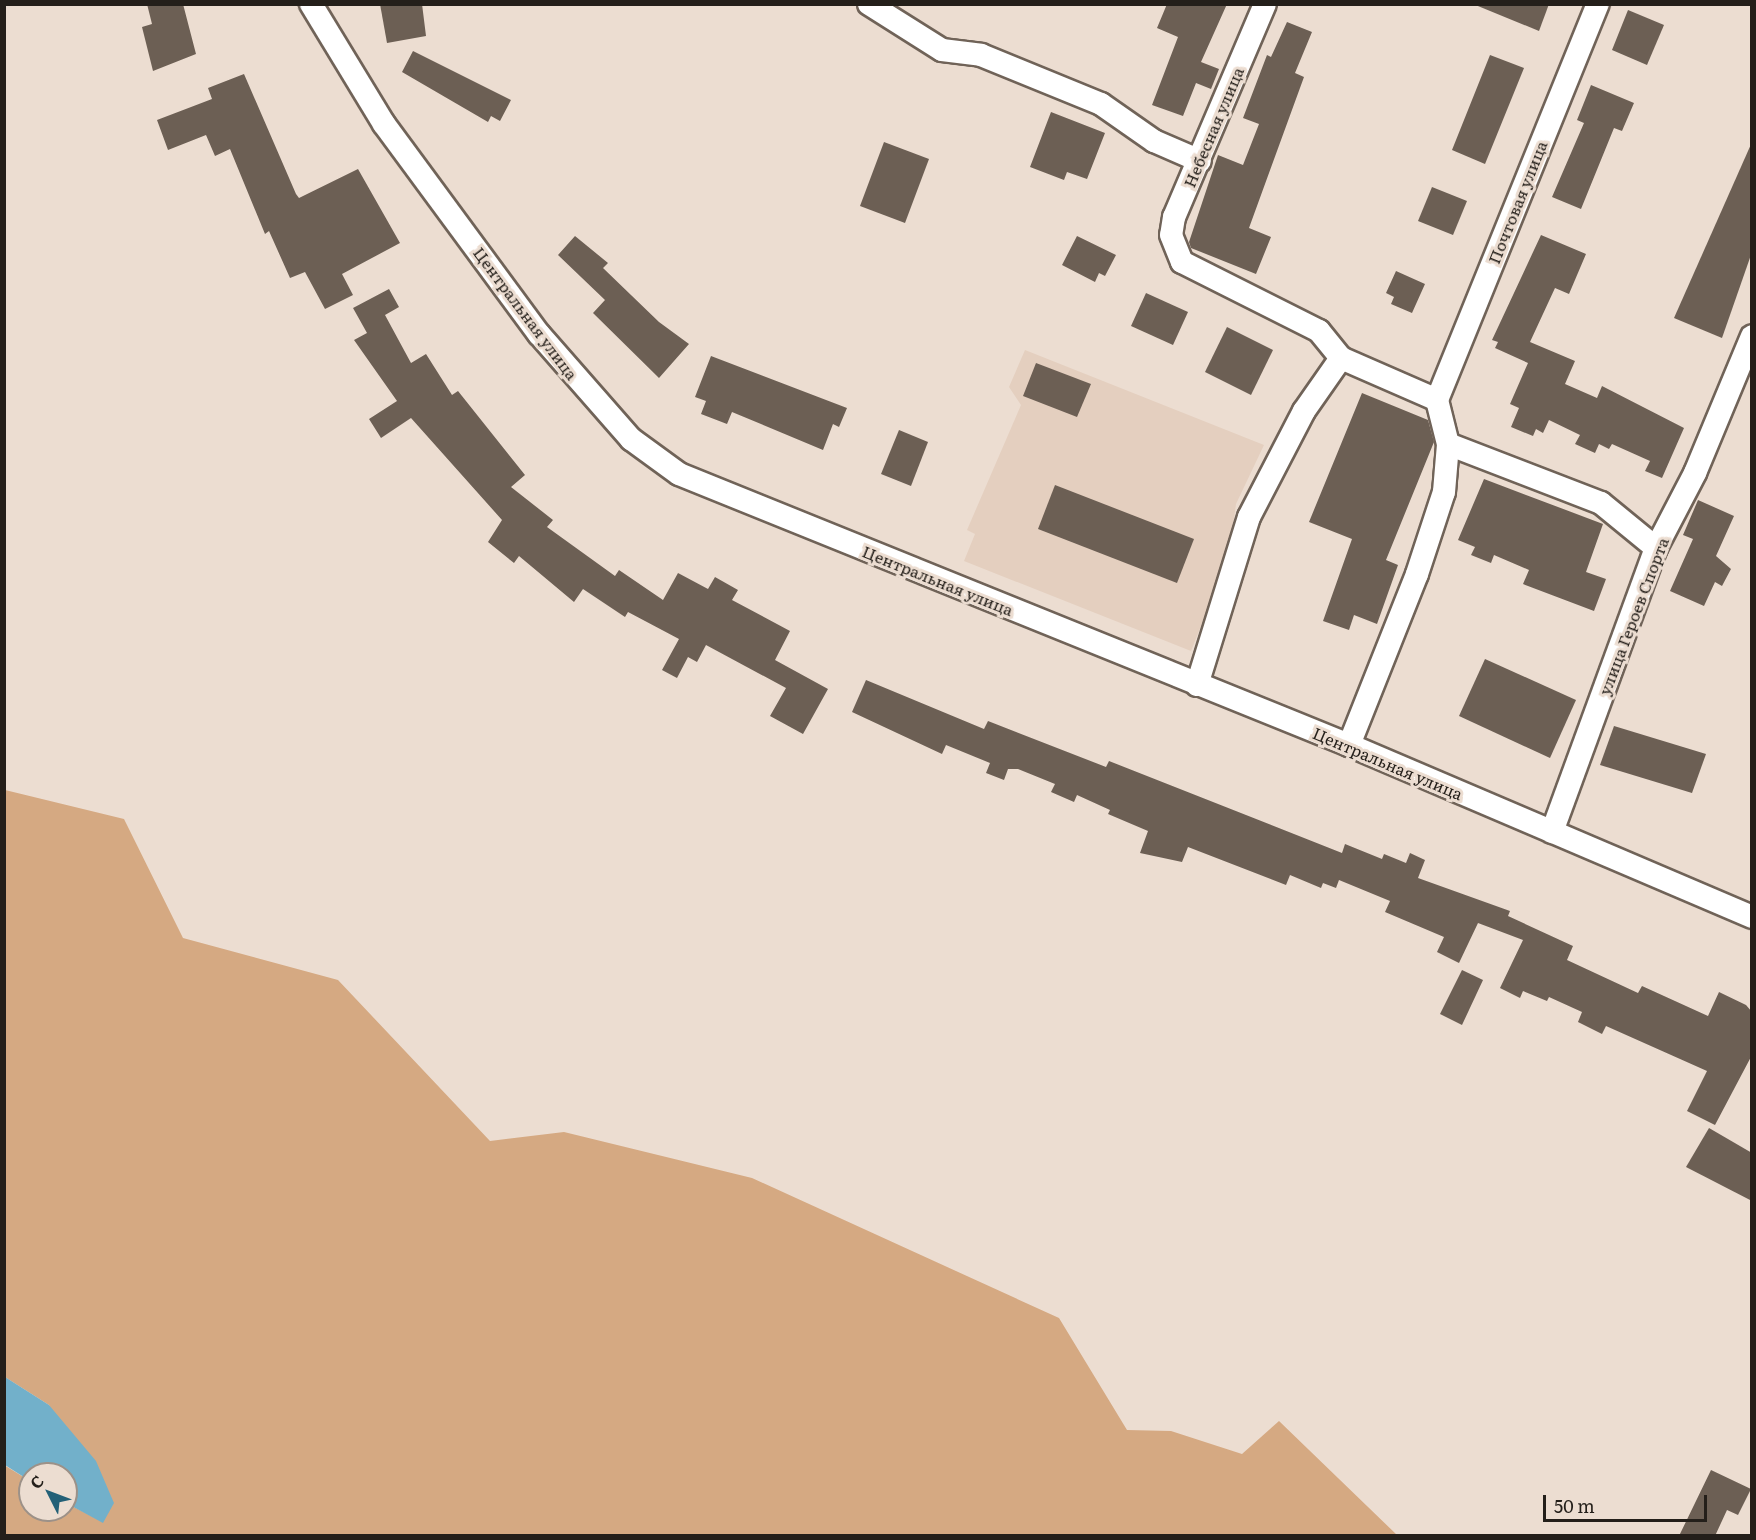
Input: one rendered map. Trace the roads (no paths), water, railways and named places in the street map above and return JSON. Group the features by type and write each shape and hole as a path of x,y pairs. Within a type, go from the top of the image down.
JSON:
{"street":[{"name":"Центральная улица","path":"311,4 384,124 539,334 632,439 679,474 1349,746 1752,917"},
{"path":"869,4 942,50 981,55 1101,105 1154,141 1200,161"},
{"name":"Небесная улица","path":"1265,4 1200,161 1174,217 1174,251 1196,273 1319,331 1341,358"},
{"name":"Почтовая улица","path":"1437,400 1598,4"},
{"name":"улица Героев Спорта","path":"1552,832 1656,548 1695,474 1752,336"},
{"path":"1197,685 1250,517 1304,411 1341,358 1437,400 1448,444 1444,492 1421,563 1349,746"},
{"path":"1448,444 1602,503 1656,548"}],"water":[{"path":"5,1377 49,1405 96,1461 114,1503 103,1523 78,1509 78,1462 18,1462 18,1473 5,1465"}]}
